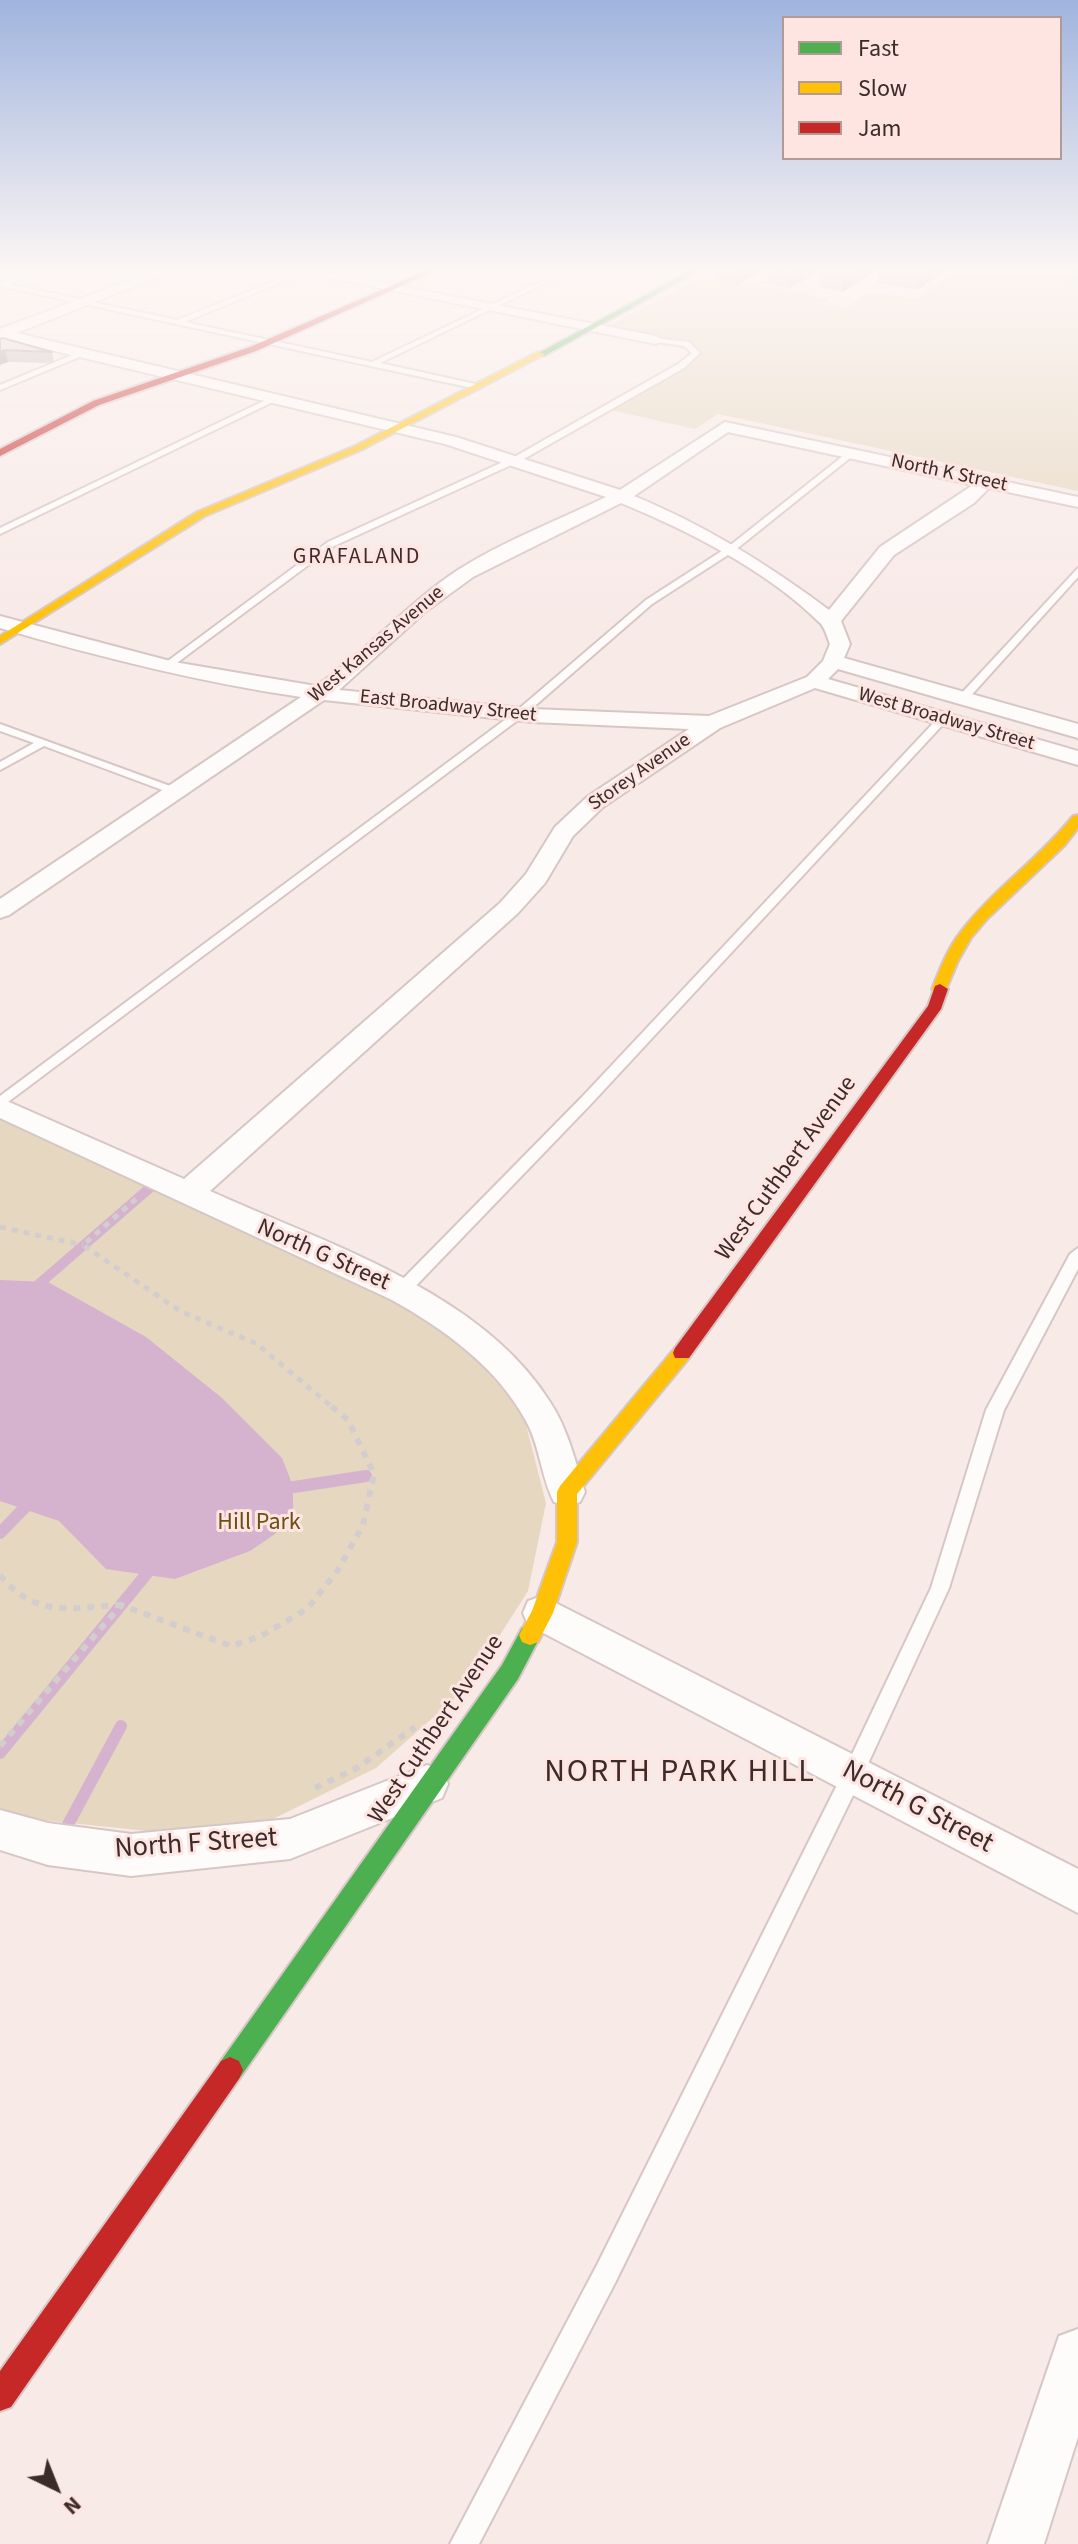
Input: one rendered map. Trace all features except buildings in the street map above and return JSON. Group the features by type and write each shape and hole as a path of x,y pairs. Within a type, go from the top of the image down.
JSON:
{"street":[{"path":"0,453 96,403 137,389"},
{"path":"237,389 519,458 622,496 731,549 795,590 831,621 840,644 833,661"},
{"path":"0,641 201,514 250,490 350,451 474,389"},
{"name":"North K Street","path":"725,427 1078,502"},
{"name":"West Kansas Avenue","path":"0,910 321,693 362,663 418,608 466,573 622,496 725,427"},
{"path":"831,621 887,551 968,499 986,482"},
{"name":"East Broadway Street","path":"0,622 166,666 321,693 518,715 712,723"},
{"name":"West Broadway Street","path":"833,661 1078,731"},
{"name":"Storey Avenue","path":"187,1194 509,908 536,878 563,832 578,816 628,776 712,723 814,681 833,661"},
{"name":"West Broadway Street","path":"814,681 1078,758"},
{"path":"943,719 963,698"},
{"name":"West Cuthbert Avenue","path":"0,2396 510,1672 542,1613 567,1542 567,1492 663,1378 936,1006 943,972 972,922 1061,847 1078,819"},
{"name":"North G Street","path":"0,1105 401,1291 452,1320 505,1367 540,1413 567,1492"},
{"name":"North G Street","path":"542,1613 1078,1892"},
{"name":"North F Street","path":"0,1830 48,1844 131,1855 290,1839 432,1782"},
{"path":"1016,2544 1078,2355"}],"lane":[{"path":"166,666 331,544 519,458 641,389"},
{"path":"0,531 277,398"},
{"path":"0,1105 518,715 649,602 731,549 851,454"},
{"path":"963,698 1078,571"},
{"path":"401,1291 586,1101 943,719"},
{"path":"0,727 177,792"},
{"path":"0,767 43,742"},
{"path":"464,2544 607,2272 853,1774 940,1588 995,1410 1078,1254"}],"path":[{"path":"83,1245 158,1180"},
{"path":"0,1227 83,1245 180,1311 257,1344 348,1420 374,1474 363,1525 338,1570 307,1609 261,1636 231,1646 127,1604 37,1608 9,1590 0,1575"},
{"path":"0,1746 121,1605"},
{"path":"309,1791 357,1768 421,1722"}],"green space":[{"path":"643,389 1078,389 1078,491 718,414 695,429 610,410"},
{"name":"Hill Park","path":"0,1110 449,1328 523,1413 546,1503 528,1591 486,1657 453,1700 376,1768 273,1819 147,1831 32,1819 0,1808"}],"shaded area":[{"path":"0,1280 48,1282 146,1337 222,1398 282,1458 293,1486 293,1508 275,1534 250,1551 175,1579 106,1569 59,1521 0,1501"}],"waterway":[{"path":"32,1290 159,1180"},
{"path":"281,1489 366,1476"},
{"path":"0,1533 32,1500"},
{"path":"0,1753 153,1566"},
{"path":"64,1832 121,1726"}],"traffic: fast":[{"path":"230,2070 510,1672 530,1635"}],"traffic: slow":[{"path":"0,641 201,514 358,448 473,389"},
{"path":"940,989 950,961 981,916 1041,862 1078,819"},
{"path":"530,1635 542,1613 567,1542 567,1492 682,1353"}],"traffic: jam":[{"path":"0,453 96,403 138,389"},
{"path":"682,1353 936,1006 940,989"},
{"path":"0,2396 230,2070"}],"district":[{"name":"GRAFALAND","path":"357,558"},
{"name":"NORTH PARK HILL","path":"680,1774"}]}
